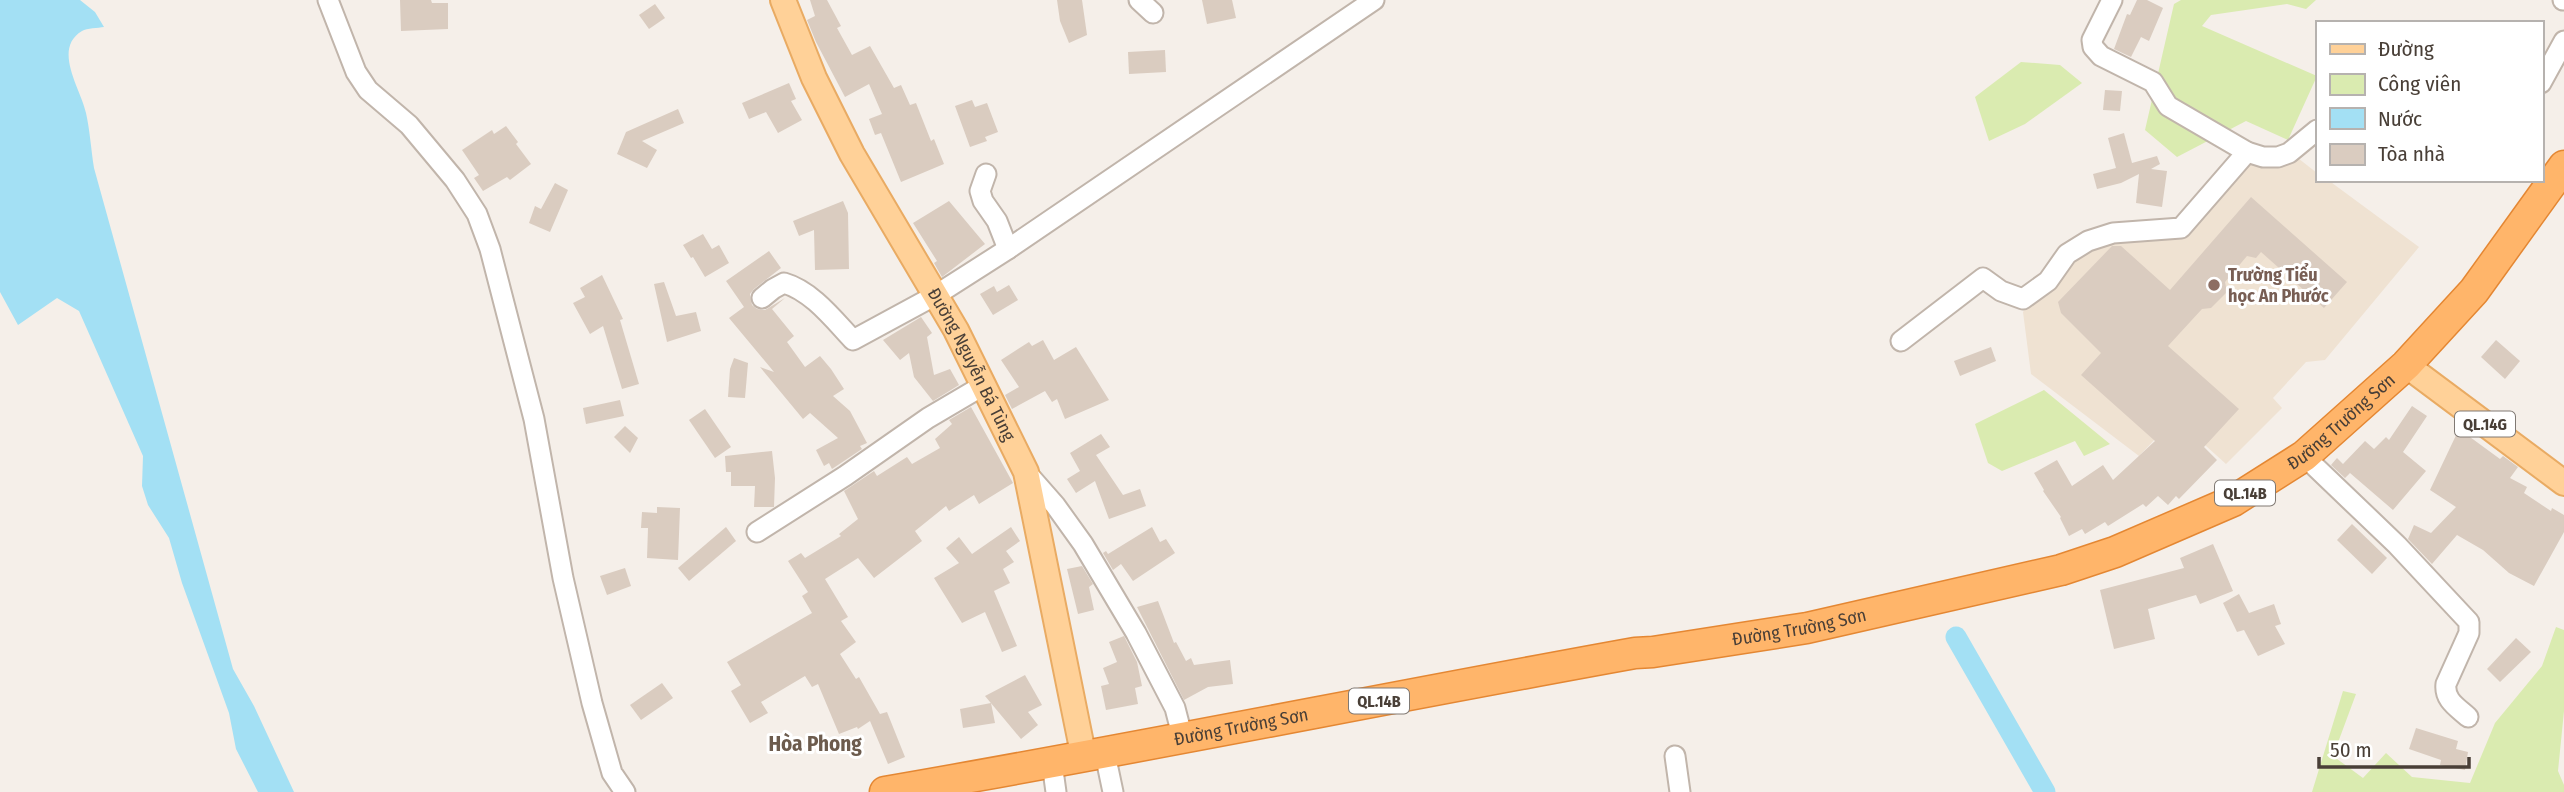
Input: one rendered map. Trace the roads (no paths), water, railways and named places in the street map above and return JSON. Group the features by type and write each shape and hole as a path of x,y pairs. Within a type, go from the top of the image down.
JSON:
{"highway":[{"name":"Đường Trường Sơn","path":"885,792 1054,778 1094,756 1472,682 1635,653 1807,628 1995,587 2061,570 2115,552 2233,501 2304,456 2406,365 2474,291 2553,175"}],"main road":[{"name":"Đường Nguyễn Bá Tùng","path":"783,0 814,78 852,154 936,295 1026,472 1094,756"},
{"name":"QL.14G","path":"2406,365 2564,483"}],"street":[{"path":"328,0 356,72 369,90 409,125 455,180 477,214 490,249 534,419 563,578 593,703 612,774 625,792"},
{"path":"762,298 784,283 790,285 818,303 853,340 936,295 1008,249 1374,0"},
{"path":"2112,0 2092,40 2093,47 2101,56 2152,82 2168,106 2247,152 2263,157 2278,157 2289,153 2316,131"},
{"path":"2543,79 2564,41"},
{"path":"1901,341 1983,278 2001,291 2023,299 2048,281 2067,254 2088,241 2113,233 2181,228 2247,152"},
{"path":"986,174 981,191 983,201 997,221 1008,249"},
{"path":"757,532 845,476 928,418 984,385"},
{"path":"2304,456 2397,545 2469,622 2469,633 2445,691 2447,698 2468,716"},
{"path":"1026,472 1055,505 1083,544 1136,633 1175,708 1183,739"},
{"path":"1094,756 1112,792"},
{"path":"1675,756 1680,792"}],"water":[{"path":"0,0 80,0 95,12 104,27 82,31 73,39 69,48 71,70 89,127 94,168 233,669 254,706 294,792 258,792 236,749 229,713 182,583 169,538 148,505 142,486 143,456 79,311 57,298 18,325 0,292"}],"waterway":[{"path":"1956,637 2045,792"}],"place":[{"name":"Trường Tiểu học An Phước","path":"2214,285"}],"district":[{"name":"Hòa Phong","path":"815,744"}]}
